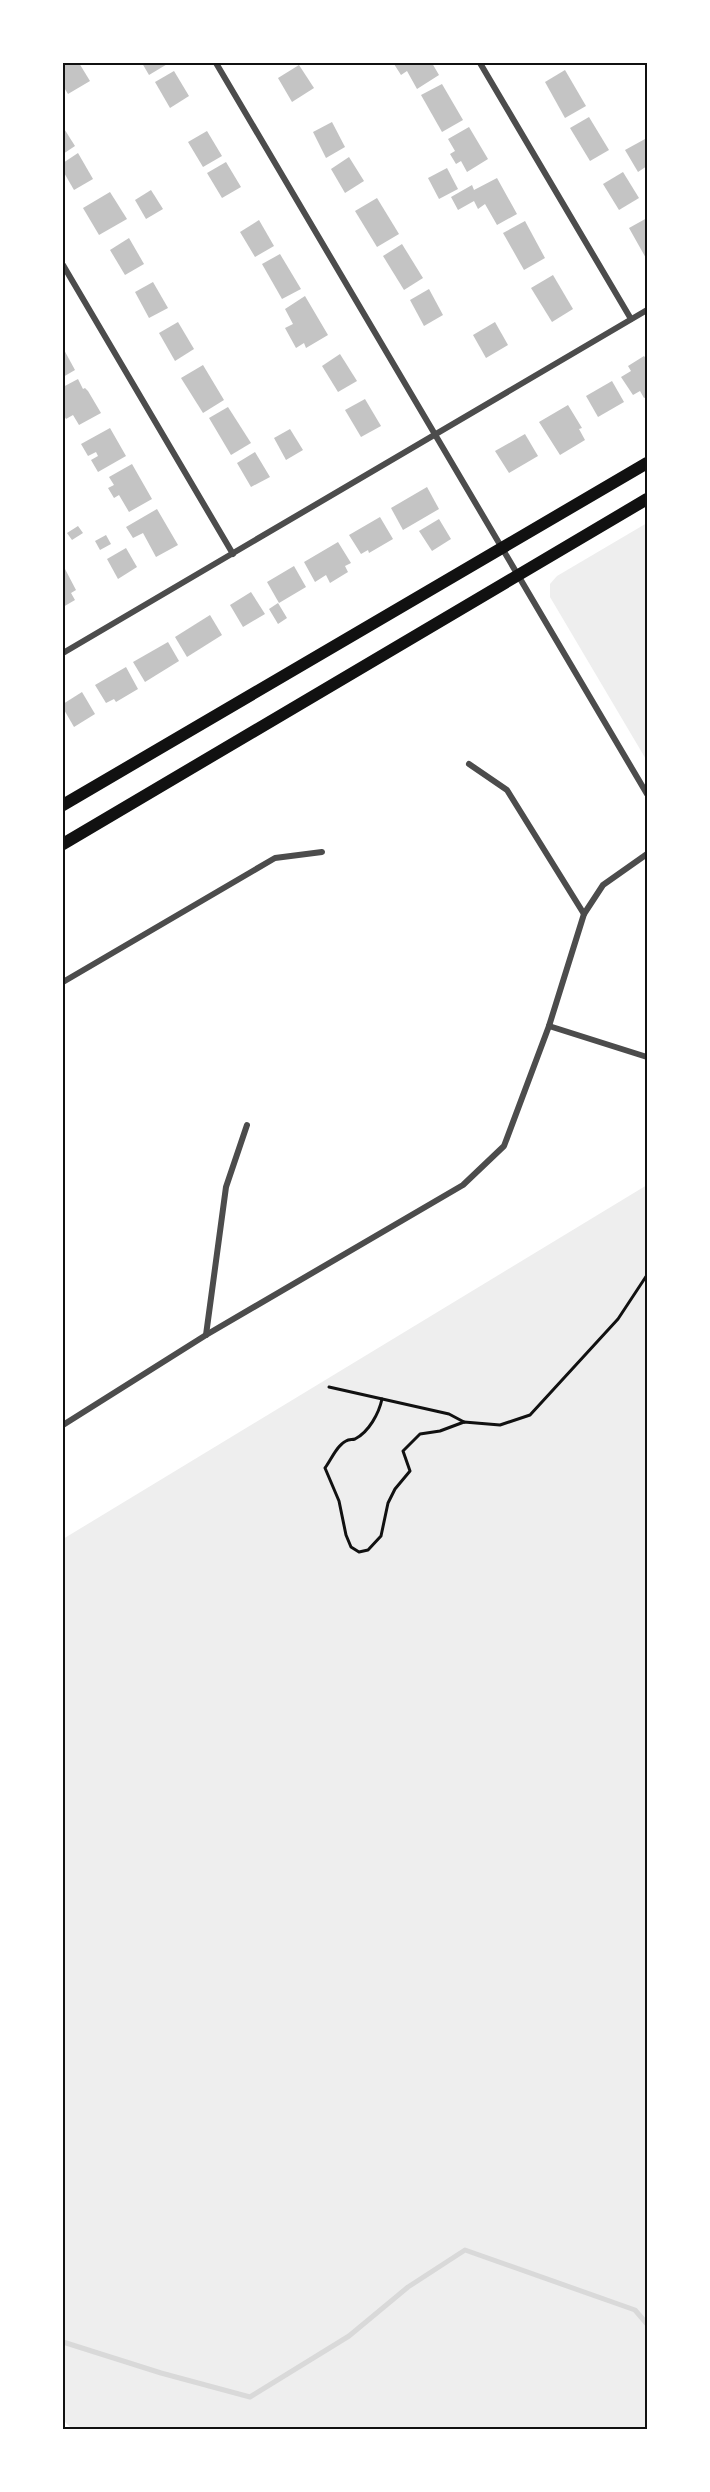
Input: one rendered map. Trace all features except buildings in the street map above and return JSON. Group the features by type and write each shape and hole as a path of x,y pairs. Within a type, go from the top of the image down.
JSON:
{"main road":[{"path":"63,805 647,463"},
{"path":"63,844 647,499"}],"street":[{"path":"216,63 647,794"},
{"path":"480,63 631,320"},
{"path":"63,265 233,554"},
{"path":"63,653 647,310"},
{"path":"469,764 507,790 584,914"},
{"path":"63,982 275,858 322,852"},
{"path":"63,1425 206,1335 463,1185 504,1146 549,1026 584,914 603,885 647,854"},
{"path":"549,1026 647,1057"},
{"path":"206,1335 226,1187 247,1125"}],"path":[{"path":"329,1387 449,1414 464,1422 500,1425 530,1415 618,1319 647,1275"},
{"path":"382,1399 376,1417 367,1428 356,1438 345,1441 325,1468 339,1501 346,1535 351,1547 359,1552 368,1550 381,1536 388,1503 394,1489 410,1471 403,1451 420,1434 440,1431 464,1422"}],"shaded area":[{"path":"647,523 647,761 550,597 550,584 557,576"},
{"path":"647,1185 647,2429 72,2429 63,2420 63,1539"}],"waterway":[{"path":"63,2342 161,2373 250,2397 349,2336 408,2287 465,2250 635,2310 647,2324"}]}
